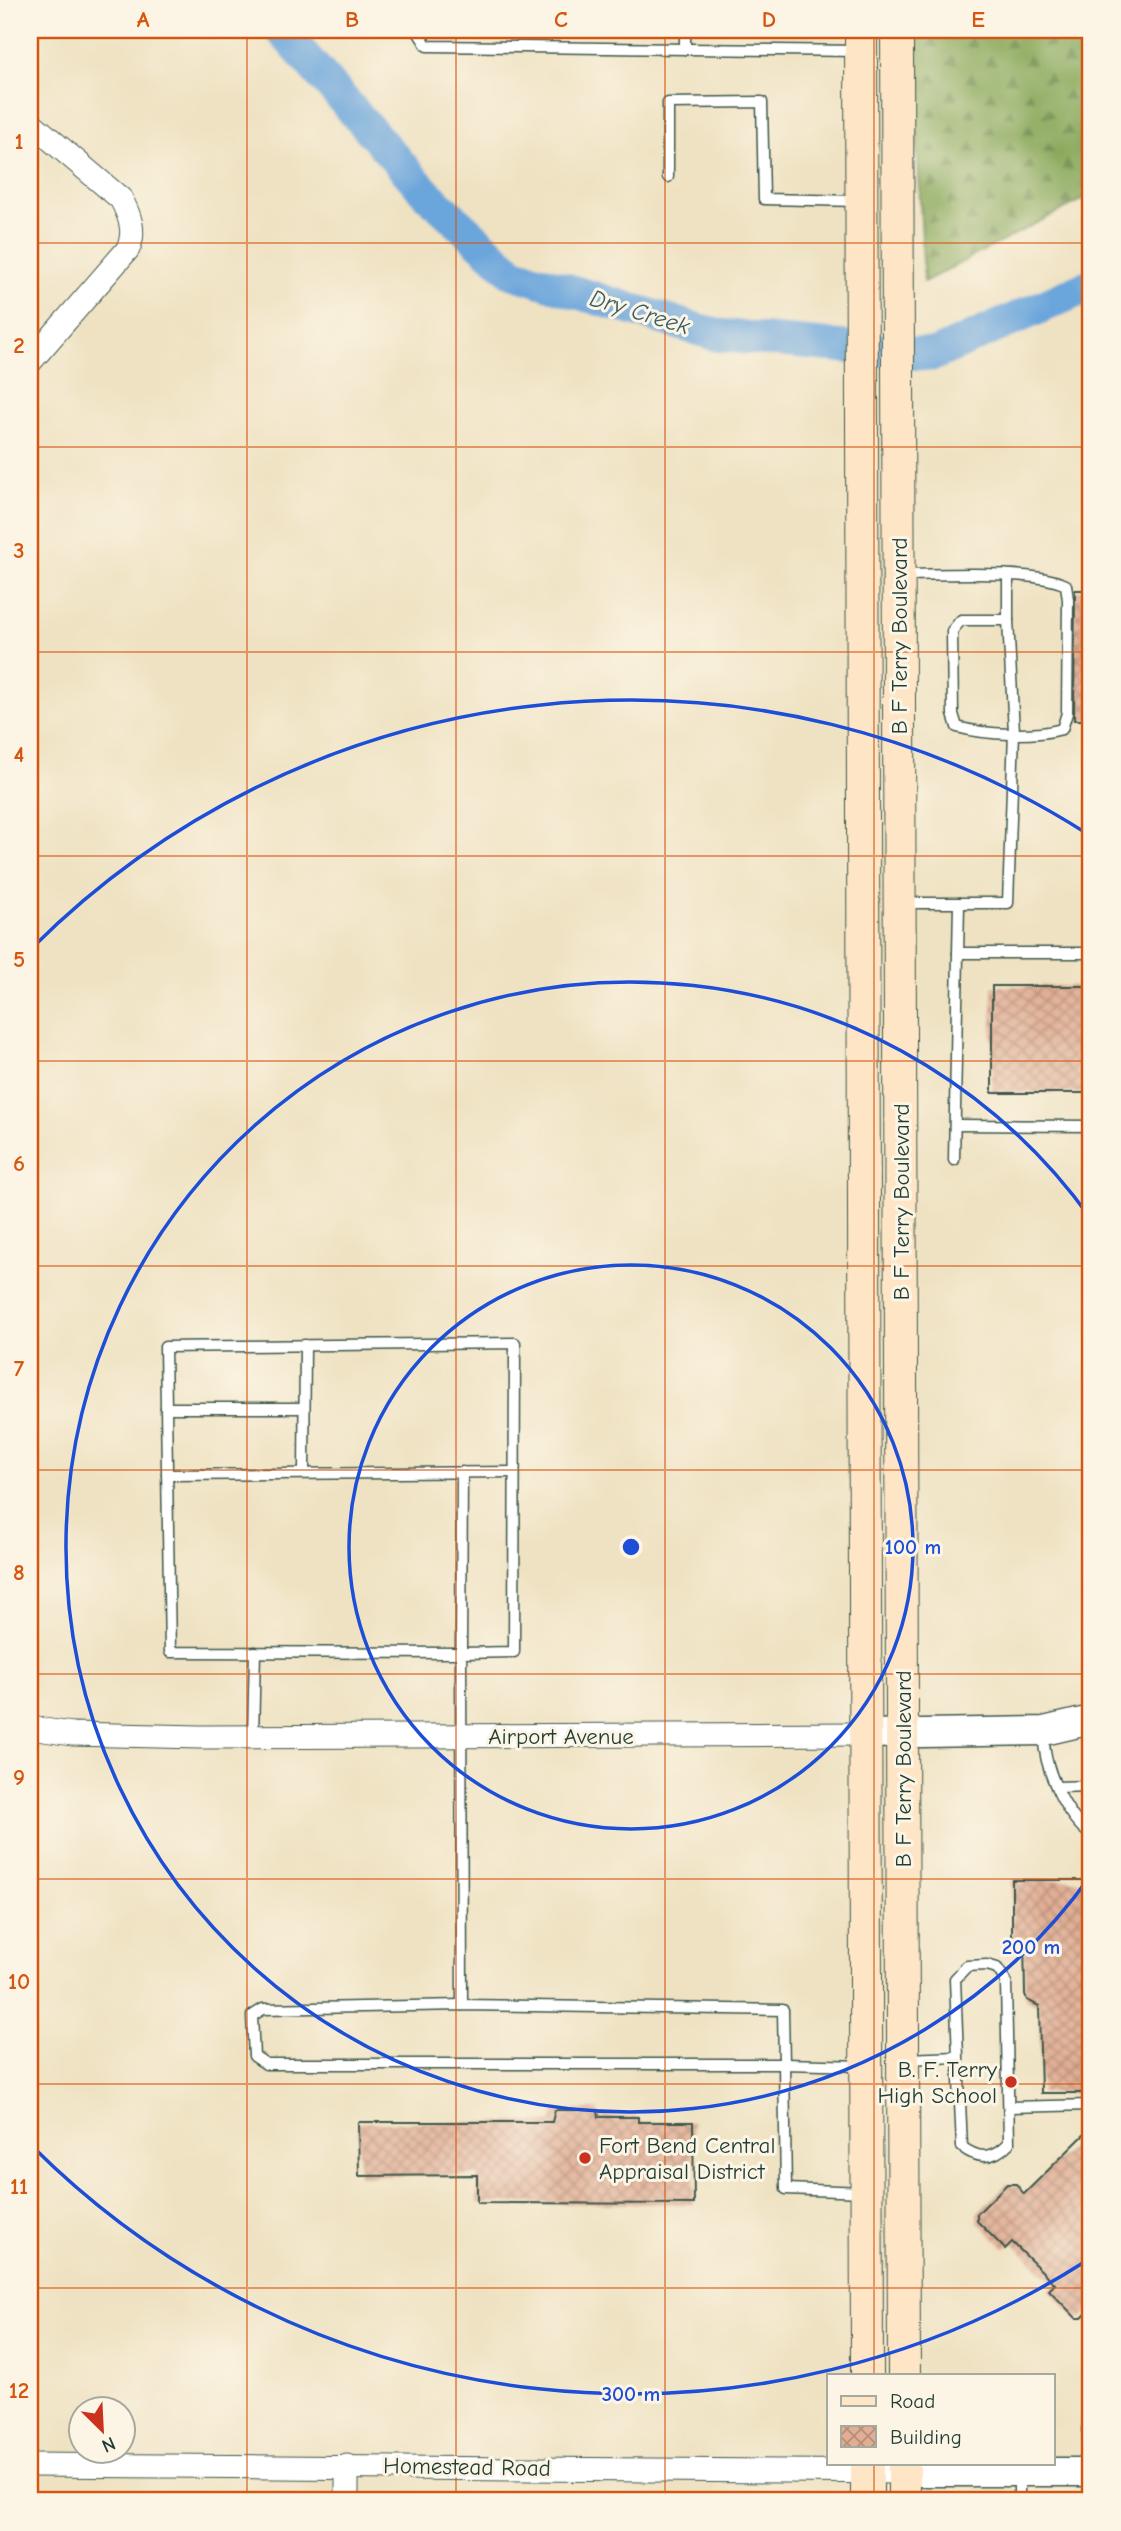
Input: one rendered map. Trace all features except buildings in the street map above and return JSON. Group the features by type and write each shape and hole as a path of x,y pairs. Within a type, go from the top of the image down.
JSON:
{"main road":[{"name":"B F Terry Boulevard","path":"897,30 904,2374"},
{"name":"B F Terry Boulevard","path":"861,40 867,2374"}],"street":[{"path":"30,122 121,200 129,215 133,238 128,249 32,354"},
{"name":"Airport Avenue","path":"30,1728 72,1734 253,1737 903,1734 1044,1731 1091,1720"},
{"name":"Homestead Road","path":"30,2465 346,2466 904,2479"},
{"path":"346,2466 347,2501"},
{"path":"904,2479 1019,2472 1090,2472"}],"lane":[{"path":"417,30 427,46 685,49 861,40"},
{"path":"685,30 685,49"},
{"path":"668,177 668,103 762,102 764,199 862,201"},
{"path":"899,575 1008,576 1055,580 1066,585 1067,713 1062,729 1046,734 976,732 957,727 953,714 953,631 961,620 1008,620"},
{"path":"900,903 1008,903 1014,732 1008,576"},
{"path":"954,1160 959,903"},
{"path":"958,953 1091,953"},
{"path":"956,1125 1091,1126"},
{"path":"515,1343 513,1652 170,1652 166,1408 165,1347 515,1343"},
{"path":"304,1473 305,1345"},
{"path":"166,1408 304,1408"},
{"path":"462,1472 462,2005"},
{"path":"167,1475 514,1472"},
{"path":"253,1737 255,1652"},
{"path":"1044,1731 1043,1744 1057,1787 1069,1813 1091,1835"},
{"path":"1057,1787 1091,1786"},
{"path":"987,1965 997,1968 1006,1982 1009,2107 1009,2143 1000,2153 989,2157 973,2156 962,2147 958,2057 955,1979 967,1966 987,1965"},
{"path":"866,2066 785,2064 266,2064 254,2056 253,2017 263,2009 462,2005 783,2010 785,2064 786,2189 866,2192"},
{"path":"904,2059 958,2057"},
{"path":"1009,2107 1091,2105"},
{"path":"1090,2472 1088,2444 1091,2342"},
{"path":"1019,2472 1019,2501"}],"green space":[{"path":"920,30 1091,30 1091,195 924,282 912,34"}],"waterway":[{"name":"Dry Creek","path":"281,30 426,193 513,273 716,335 933,355 1091,285"}],"place":[{"name":"B. F. Terry High School","path":"1011,2082"},
{"name":"Fort Bend Central Appraisal District","path":"585,2158"}]}
